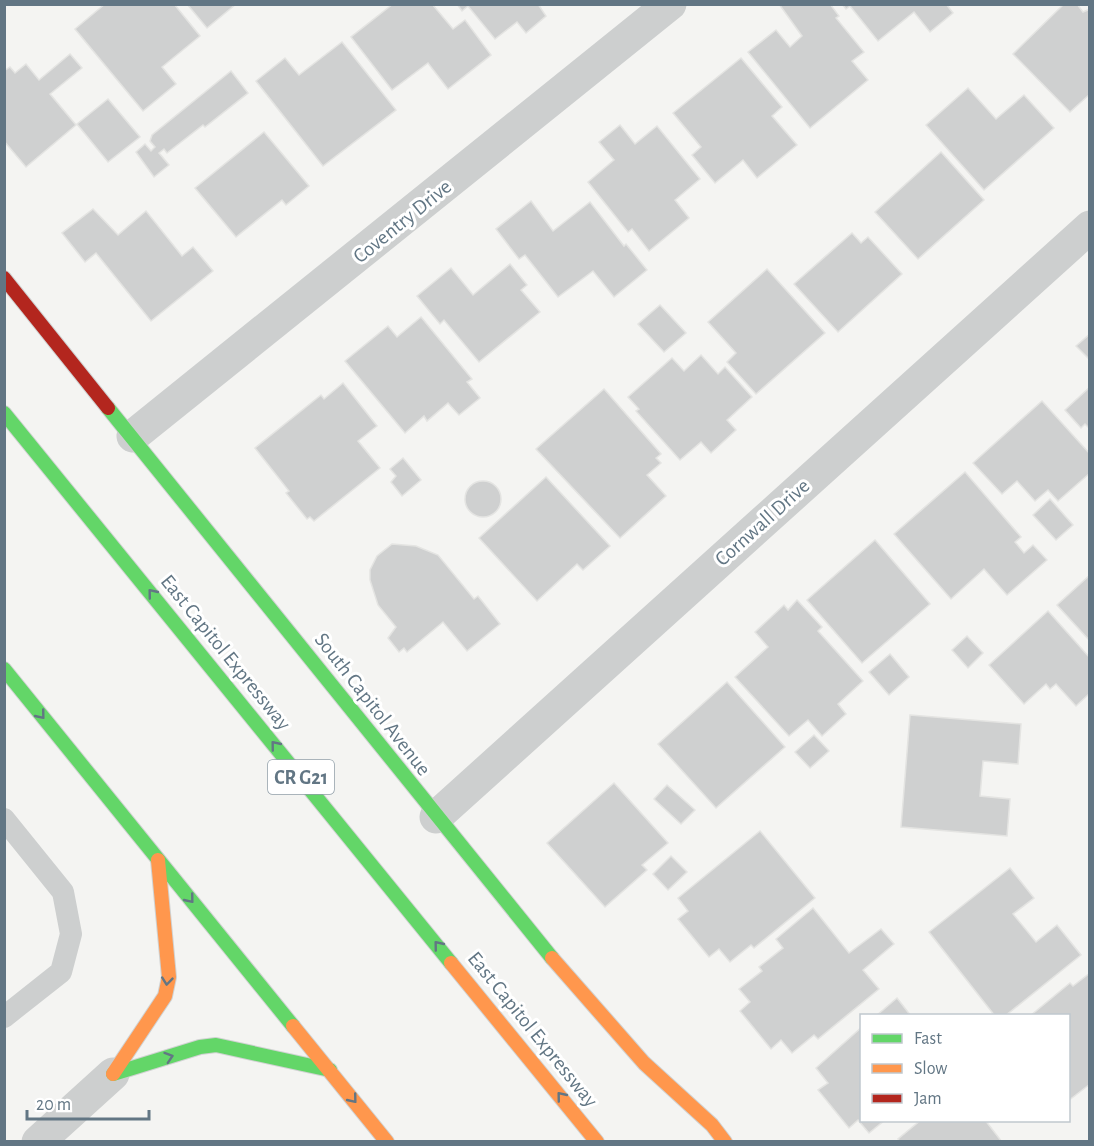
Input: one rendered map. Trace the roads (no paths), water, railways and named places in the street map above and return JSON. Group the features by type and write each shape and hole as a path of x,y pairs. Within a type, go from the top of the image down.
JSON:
{"main road":[{"name":"South Capitol Avenue","path":"4,278 133,436 436,818 589,1004 644,1063 712,1125 725,1142"},
{"name":"East Capitol Expressway","path":"4,413 597,1142"},
{"path":"4,669 387,1142"},
{"path":"114,1074 165,996 169,977 158,860"},
{"path":"114,1074 201,1047 216,1045 330,1070"}],"street":[{"name":"Coventry Drive","path":"133,436 670,4"},
{"name":"Cornwall Drive","path":"436,818 1089,226"},
{"path":"38,1142 114,1074"}],"lane":[{"path":"4,819 63,892 71,933 61,972 4,1017"}]}
